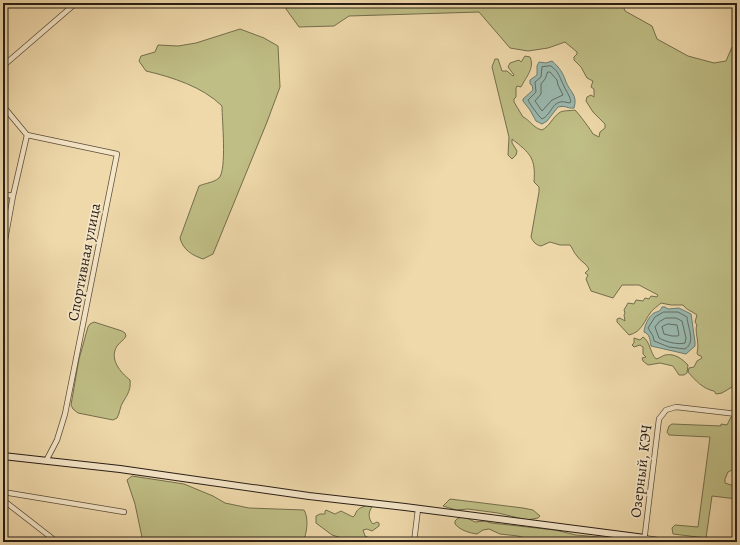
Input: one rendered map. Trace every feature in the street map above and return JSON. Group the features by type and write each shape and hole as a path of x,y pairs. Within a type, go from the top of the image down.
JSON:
{"street":[{"path":"3,66 76,3"},
{"path":"3,106 27,135 13,196 3,250"},
{"name":"Спортивная улица","path":"27,135 117,154 65,414 57,440 46,461"},
{"path":"3,194 13,196"},
{"name":"Озерный, КЭЧ","path":"644,540 659,419 666,410 676,407 737,414"},
{"path":"3,456 120,469 299,495 418,509 644,540 670,542"},
{"path":"3,492 124,512"},
{"path":"3,500 57,542"},
{"path":"414,542 418,509"}],"shaded area":[{"path":"286,3 622,3 625,11 652,26 657,39 688,56 714,63 726,61 732,47 737,46 737,315 732,324 737,326 737,384 722,393 716,394 714,391 700,384 688,372 689,368 694,367 697,361 702,358 697,353 697,325 695,322 697,315 683,305 661,303 652,311 640,329 629,335 617,322 617,319 620,318 625,321 624,310 628,303 634,304 636,300 643,301 645,298 649,299 651,296 657,297 658,295 639,285 622,285 613,298 591,291 586,279 588,275 585,273 589,269 578,258 570,245 560,245 550,242 541,246 536,244 531,237 539,187 534,182 533,162 527,152 512,139 512,143 517,151 516,155 512,159 508,155 509,137 492,67 495,59 498,59 502,71 507,71 513,76 514,75 508,67 510,63 519,60 521,62 525,56 530,57 531,69 521,87 517,86 516,97 514,99 514,102 523,117 536,128 542,130 560,112 575,110 593,134 599,137 600,132 605,128 605,124 593,112 586,101 587,97 591,95 594,97 594,89 591,87 593,81 587,78 581,67 574,60 577,52 565,42 548,48 528,51 510,48 479,12 349,16 334,26 299,27 286,9"},
{"path":"240,29 264,38 278,46 280,87 213,254 203,259 188,252 183,246 180,238 199,186 217,180 221,173 223,165 222,106 206,93 196,88 166,76 146,71 139,61 141,56 155,52 158,45 178,46 196,43"},
{"path":"94,322 122,331 126,336 117,346 114,356 119,369 130,380 130,389 121,405 117,418 113,420 78,413 71,405 79,359 88,327"},
{"path":"643,337 647,341 652,354 656,359 665,355 678,357 688,365 687,373 684,375 679,375 673,366 660,363 648,365 643,361 642,358 646,357 643,354 643,347 640,345 634,347 632,345 634,343 634,338 640,340"},
{"path":"731,417 737,417 737,481 733,477 734,472 732,470 728,472 725,483 737,487 737,499 712,496 706,538 673,534 672,528 675,525 698,527 710,437 669,435 667,432 669,426 672,424 721,426 721,424 727,425"},
{"path":"132,476 184,484 213,496 225,503 249,508 304,510 307,521 303,542 143,542 135,504 127,480"},
{"path":"450,499 523,508 533,510 540,516 538,518 527,520 498,513 468,509 456,510 443,506"},
{"path":"369,505 372,507 369,513 370,520 373,524 377,522 379,523 379,526 372,531 367,529 363,530 365,536 374,540 371,542 341,542 342,538 332,535 316,523 316,516 325,514 326,510 335,514 341,511 353,517 358,509"},
{"path":"465,517 475,522 485,521 491,523 555,530 576,535 622,539 624,542 559,542 551,539 528,539 500,534 489,529 474,534 462,530 455,524 455,521 458,518"}],"water":[{"path":"552,61 562,73 573,94 575,104 574,108 563,106 558,107 547,121 542,124 536,121 523,99 533,90 530,80 537,75 537,66 539,62 546,63"},
{"path":"662,307 668,309 679,308 691,314 695,346 686,354 651,346 649,336 644,332 645,327 650,316 660,311"}]}
